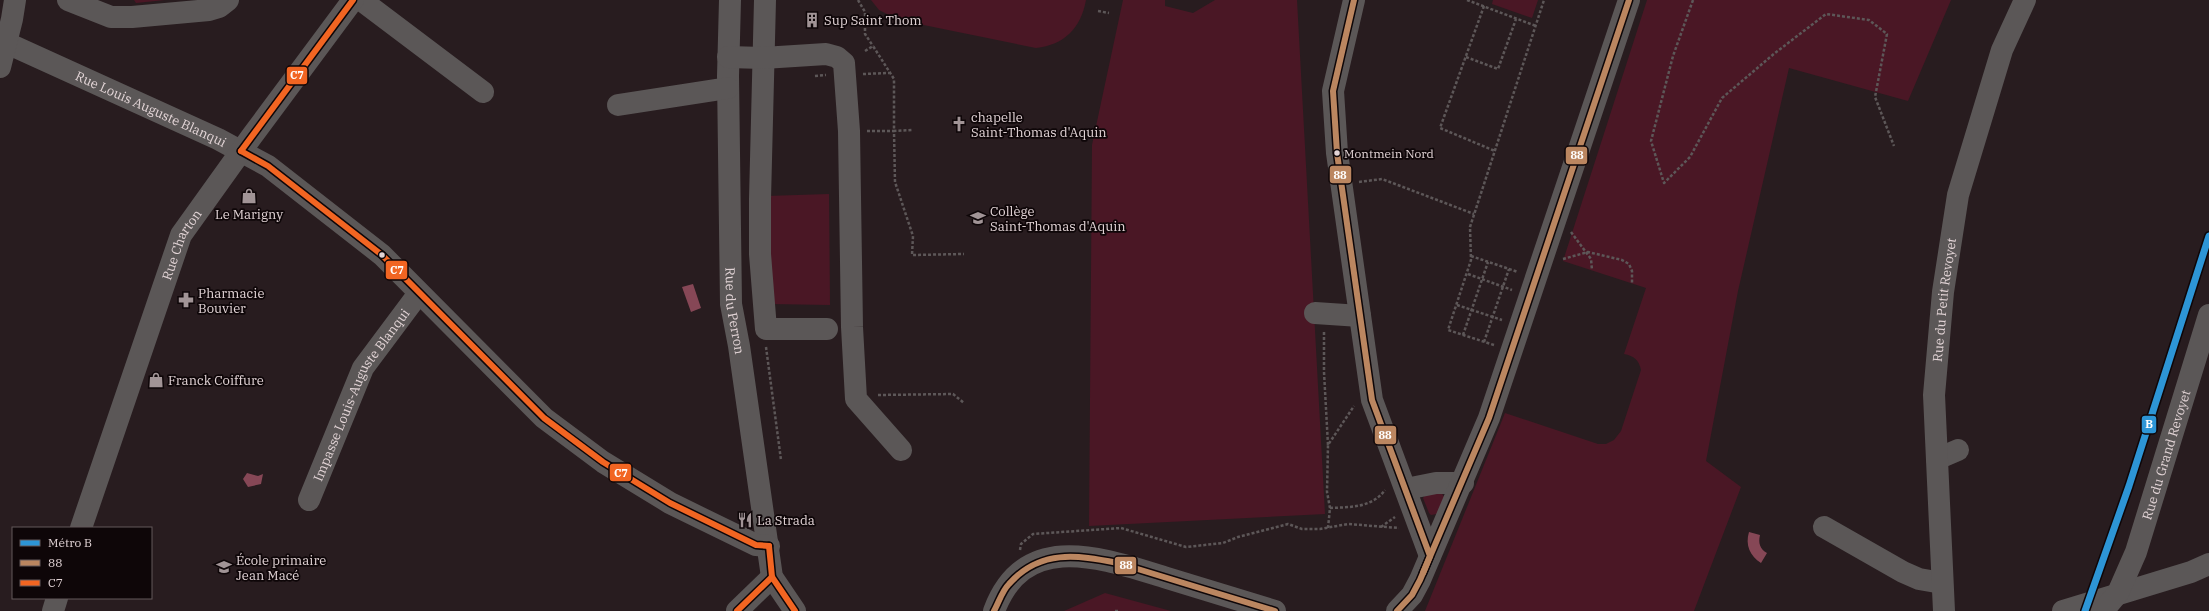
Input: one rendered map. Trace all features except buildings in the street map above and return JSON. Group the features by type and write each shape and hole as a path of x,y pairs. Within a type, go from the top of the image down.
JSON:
{"street":[{"path":"0,67 4,41 14,0"},
{"path":"68,0 111,17 132,17 209,10 219,7 228,0"},
{"name":"Rue Charton","path":"81,527 181,235 353,0"},
{"path":"361,0 483,92"},
{"name":"Rue du Perron","path":"730,0 728,88 731,304 739,346 769,546 772,577 795,611"},
{"path":"765,0 760,254 766,329 839,327"},
{"path":"1354,0 1333,91 1337,153 1372,397 1397,487 1419,523 1430,556"},
{"path":"1398,611 1412,595 1463,483 1489,418 1629,0"},
{"name":"Rue du Petit Revoyet","path":"1944,611 1934,395 1943,292 1958,195 2002,50 2025,0"},
{"name":"Rue Louis Auguste Blanqui","path":"4,41 211,135 268,166 382,255 544,418 603,462 670,504 756,545 769,546"},
{"path":"728,57 763,58 826,54 837,57 844,63 849,131 839,327 856,399 901,450"},
{"path":"618,105 728,88"},
{"name":"Impasse Louis-Auguste Blanqui","path":"309,500 363,368 419,293"},
{"path":"1319,313 1360,316"},
{"name":"Rue du Grand Revoyet","path":"2103,611 2118,593 2136,552 2209,315"},
{"path":"1937,459 1958,450"},
{"path":"1397,487 1436,483 1463,483"},
{"path":"1824,527 1903,572 1919,579 1942,583"},
{"path":"994,611 999,597 1012,580 1029,565 1070,555 1100,558 1274,611"},
{"path":"2063,611 2191,572 2209,564"},
{"path":"737,611 772,577"},
{"path":"53,611 58,599"}],"path":[{"path":"858,0 865,12 865,34 894,79 895,182 913,236 912,255 964,254"},
{"path":"1467,0 1536,26"},
{"path":"1512,351 1448,330 1468,274 1471,256 1470,227 1544,0"},
{"path":"1693,0 1673,56 1651,141 1664,183 1690,157 1722,98 1775,53 1826,14 1869,20 1887,34 1875,97 1894,146"},
{"path":"1484,6 1440,128 1495,151"},
{"path":"1098,11 1109,13"},
{"path":"1466,57 1498,69 1516,19"},
{"path":"865,51 872,46"},
{"path":"849,131 912,130"},
{"path":"1342,184 1382,179 1474,214"},
{"path":"1554,226 1572,233 1592,261 1592,270"},
{"path":"1545,252 1563,259 1586,252 1626,262 1632,271 1632,283"},
{"path":"1471,256 1536,279"},
{"path":"1463,335 1488,262"},
{"path":"1484,342 1509,269"},
{"path":"1468,274 1503,286 1518,293"},
{"path":"1457,305 1520,326"},
{"path":"1319,313 1325,356 1324,372 1328,445 1327,492 1330,508 1328,528"},
{"path":"766,329 766,355 781,460"},
{"path":"856,395 953,394 964,403"},
{"path":"1328,445 1356,402 1372,397"},
{"path":"1330,508 1364,505 1378,500 1397,487"},
{"path":"1021,553 1020,544 1033,534 1121,528 1186,547 1223,543 1238,537 1288,524 1302,529 1328,528 1360,524 1396,529 1407,528 1419,523"},
{"path":"1115,611 1120,611"}],"shaded area":[{"path":"134,0 165,0 136,3"},
{"path":"871,0 1086,0 1080,19 1070,33 1055,43 1036,48 899,20 879,10"},
{"path":"1123,0 1165,0 1165,6 1193,13 1215,0 1297,0 1325,514 1089,526 1092,145"},
{"path":"1493,0 1538,0 1532,18 1492,4"},
{"path":"1647,0 1951,0 1908,101 1789,68 1738,291 1706,461 1741,487 1694,611 1425,611 1505,413 1598,444 1606,444 1614,440 1621,431 1641,370 1636,359 1624,354 1646,288 1563,261"},
{"path":"829,194 830,305 770,304 766,196"},
{"path":"693,284 701,308 691,312 682,287"},
{"path":"247,473 258,476 263,474 261,484 248,487 243,479"},
{"path":"1440,491 1445,498 1437,514 1431,515 1423,498 1425,495"},
{"path":"1749,532 1760,535 1760,546 1767,553 1761,563 1751,554 1749,550"},
{"path":"1105,593 1171,611 1064,611"}],"metro line":[{"name":"B","path":"2085,611 2129,486 2209,236"}],"transit line":[{"name":"C7","path":"241,151 353,0"},
{"name":"88","path":"1354,0 1333,91 1337,153 1372,400 1430,556 1423,573"},
{"name":"88","path":"1397,611 1412,595 1420,580 1489,418 1629,0"},
{"name":"C7","path":"241,151 268,166 382,255 544,418 603,462 670,503 756,545 769,546"},
{"name":"C7","path":"769,546 772,577 795,611"},
{"name":"88","path":"994,611 1002,593 1021,573 1033,565 1060,557 1088,558 1118,563 1275,611"},
{"name":"C7","path":"737,611 772,577"}],"place":[{"name":"Sup Saint Thom","path":"812,20"},
{"name":"chapelle Saint-Thomas d'Aquin","path":"959,124"},
{"name":"Montmein Nord","path":"1337,153"},
{"name":"Le Marigny","path":"249,196"},
{"name":"Collège Saint-Thomas d'Aquin","path":"978,218"},
{"name":"Pharmacie Bouvier","path":"186,300"},
{"name":"Franck Coiffure","path":"156,380"},
{"name":"La Strada","path":"745,520"},
{"name":"École primaire Jean Macé","path":"224,567"}]}
